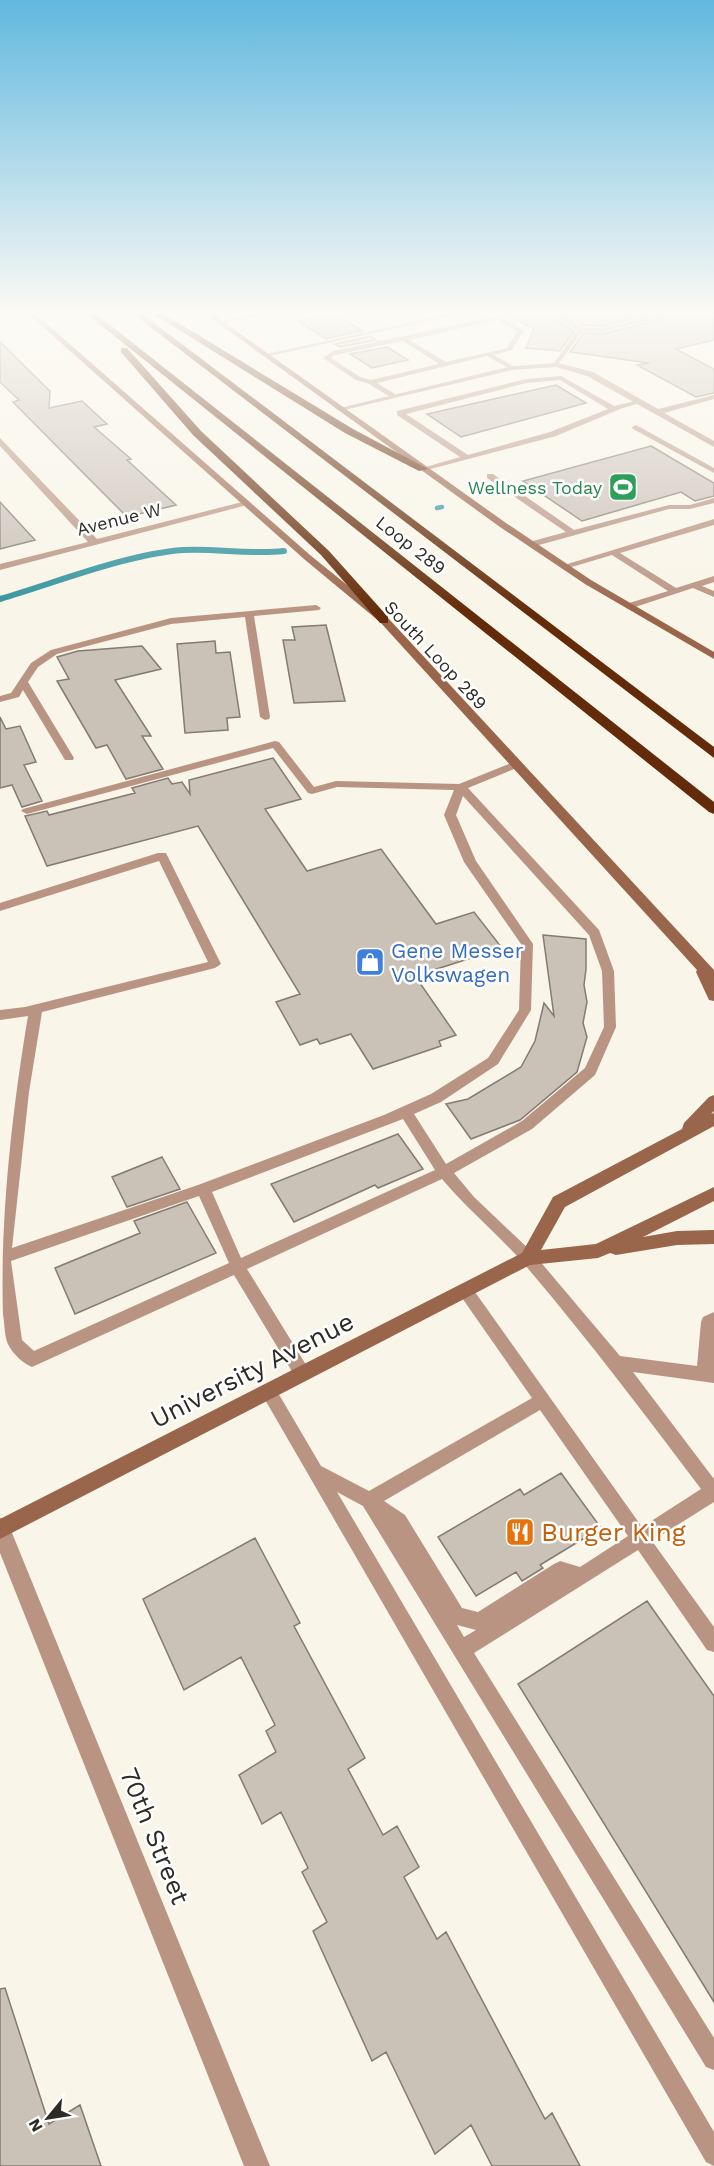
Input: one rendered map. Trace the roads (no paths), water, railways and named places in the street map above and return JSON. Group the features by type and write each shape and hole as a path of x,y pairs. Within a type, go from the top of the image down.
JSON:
{"highway":[{"path":"178,411 197,433 325,553 384,620"},
{"name":"Loop 289","path":"214,411 714,809"},
{"name":"Loop 289","path":"264,411 714,754"},
{"path":"316,411 349,431 423,469"}],"main road":[{"name":"South Loop 289","path":"141,411 246,504 384,620 714,979"},
{"path":"343,411 565,566 714,656"},
{"path":"699,964 714,968"},
{"path":"699,964 714,996"},
{"path":"679,1137 714,1101"},
{"path":"528,1258 560,1202 714,1119"},
{"name":"University Avenue","path":"0,1528 528,1258 598,1251 714,1194"},
{"path":"598,1251 677,1238 714,1237"}],"street":[{"path":"657,412 714,444"},
{"path":"0,441 94,542"},
{"name":"Avenue W","path":"0,567 246,504"},
{"name":"70th Street","path":"0,1528 257,2166"}],"lane":[{"path":"408,411 400,413 466,458"},
{"path":"423,469 553,434 609,411"},
{"path":"636,427 714,471"},
{"path":"490,476 572,533"},
{"path":"532,544 669,507 690,507 714,500"},
{"path":"565,566 714,522"},
{"path":"618,551 643,550 714,529"},
{"path":"618,551 674,591"},
{"path":"629,606 714,579"},
{"path":"693,585 714,594"},
{"path":"0,699 15,695 34,665 54,652 171,621 316,608"},
{"path":"249,614 265,717"},
{"path":"23,682 69,758"},
{"path":"27,811 275,744 312,791 336,784 461,788 472,781 515,765"},
{"path":"2,1258 203,1189 405,1111 436,1098 493,1061 525,1010 527,944 470,862 450,815 461,788"},
{"path":"36,1009 22,1092 2,1258 15,1343 32,1360 238,1268 444,1172 527,1125 590,1071 610,1027 608,971 596,933 461,788"},
{"path":"0,907 162,856 215,964 36,1009 0,1014"},
{"path":"405,1111 444,1172 469,1201 528,1258 616,1363 713,1493 463,1649"},
{"path":"203,1189 238,1268 302,1373"},
{"path":"465,1290 714,1643"},
{"path":"616,1363 709,1374 709,1322 714,1319"},
{"path":"268,1391 714,2154"},
{"path":"369,1500 543,1401"},
{"path":"315,1472 369,1500 399,1521 456,1616 480,1622 560,1570 582,1576"},
{"path":"369,1500 714,2059"}],"waterway":[{"path":"437,508 442,507"},
{"path":"0,599 115,563 161,553 183,550 284,551"}],"place":[{"name":"Wellness Today","path":"623,487"},
{"name":"Gene Messer Volkswagen","path":"370,962"},
{"name":"Burger King","path":"520,1532"}]}
